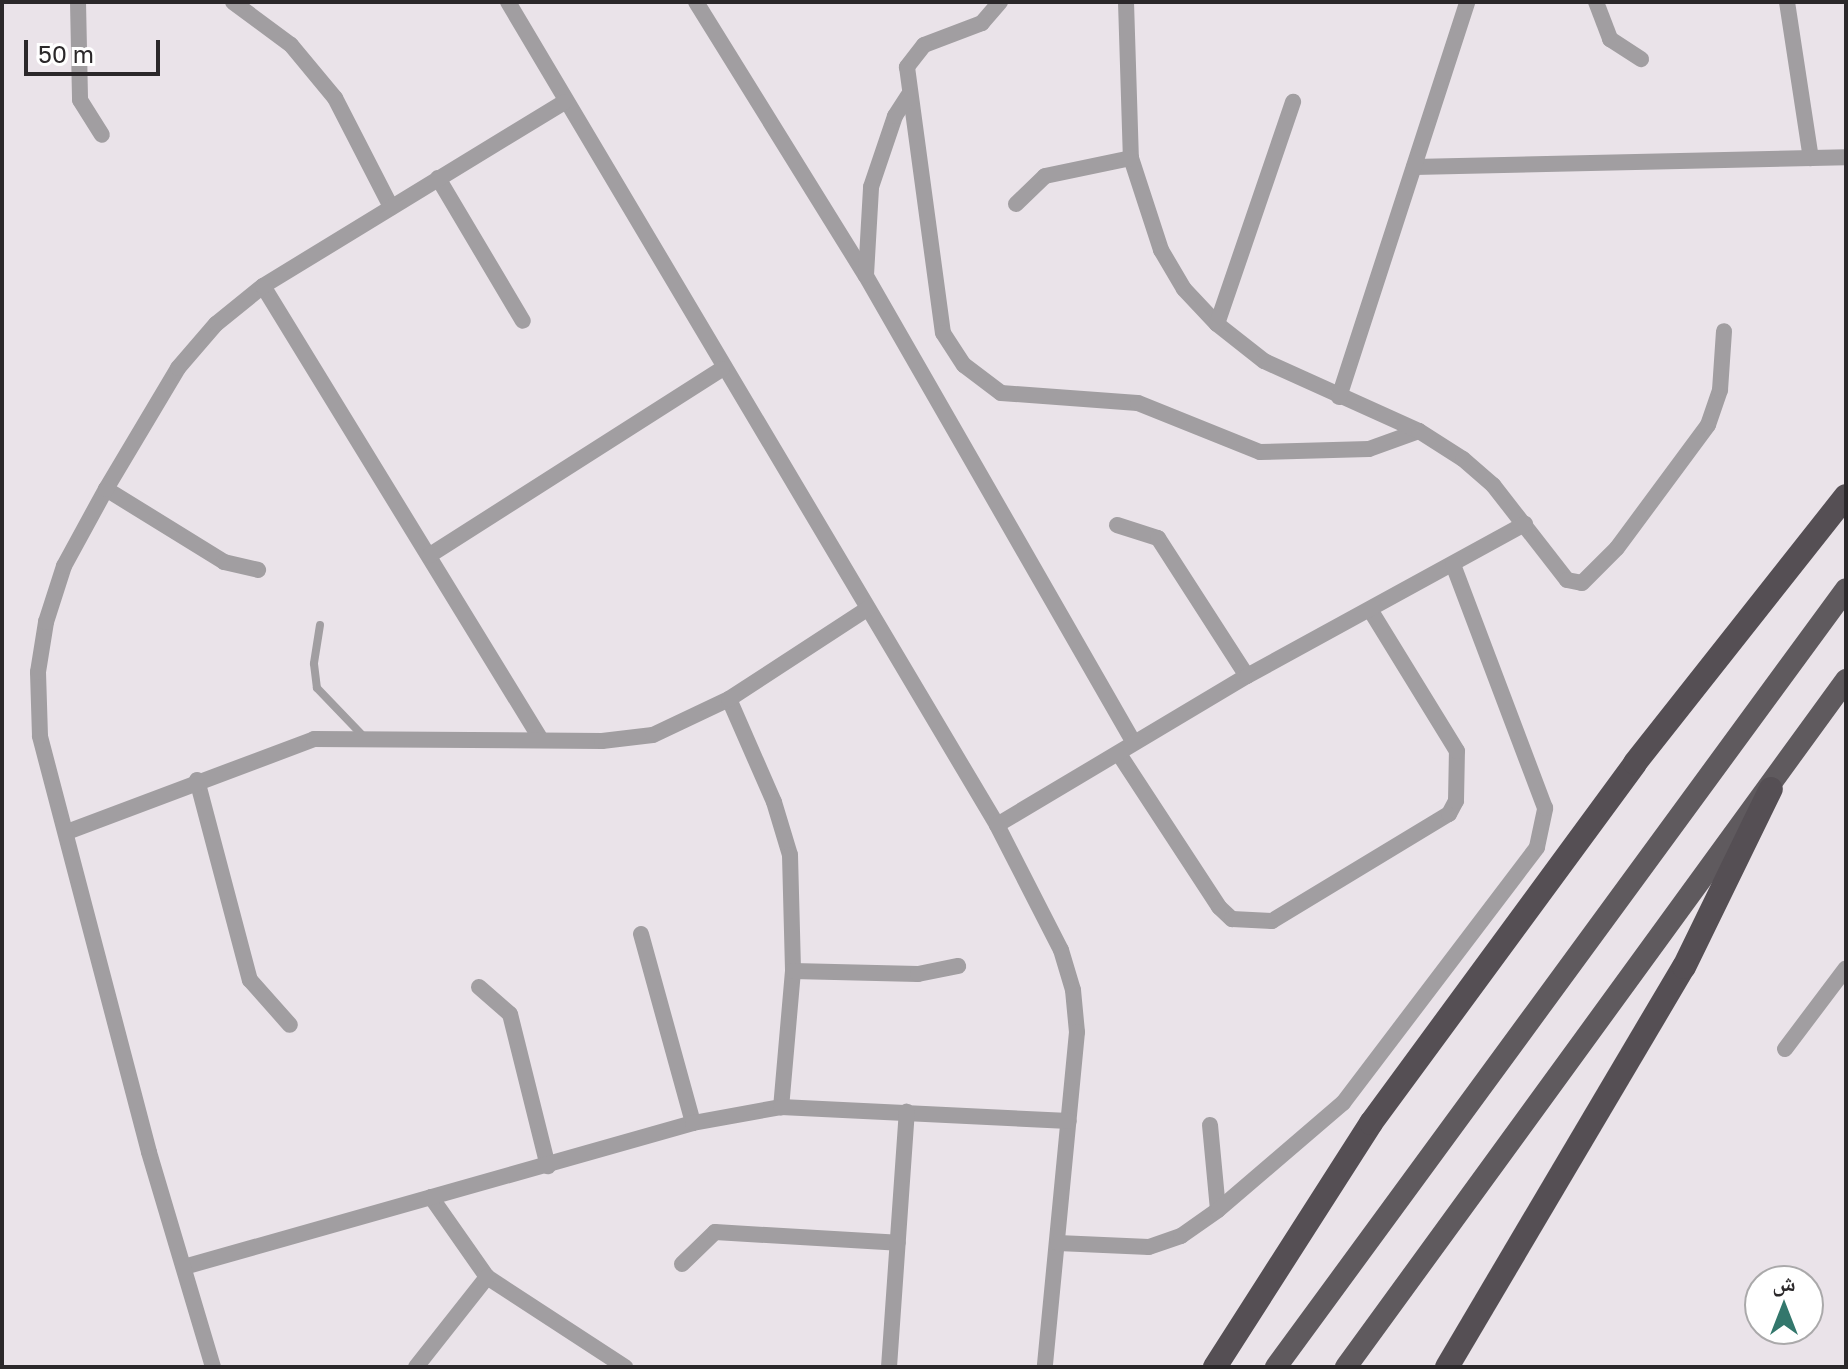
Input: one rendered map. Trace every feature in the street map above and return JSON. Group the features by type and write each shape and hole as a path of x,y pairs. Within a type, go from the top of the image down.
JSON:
{"highway":[{"path":"1215,1367 1371,1123 1635,763 1846,496"},
{"path":"1276,1367 1846,589"},
{"path":"1346,1367 1771,789 1846,680"},
{"path":"1447,1367 1684,967 1771,789"}],"street":[{"path":"78,2 80,100 102,135"},
{"path":"233,2 291,45 335,98 391,207"},
{"path":"508,2 722,369 997,825 1061,950 1073,990 1077,1032 1045,1367"},
{"path":"696,2 866,276 1134,743"},
{"path":"1000,2 982,23 924,45 907,67 908,96 943,333 981,382 1001,393 1033,398 1138,403 1268,453 1369,449 1419,431"},
{"path":"1126,2 1131,158 1161,250 1184,289 1217,324 1264,361 1419,431 1493,485 1567,580 1574,583 1588,578 1617,548 1708,425 1720,390 1724,331"},
{"path":"1339,397 1467,2"},
{"path":"1596,2 1610,39 1641,59"},
{"path":"1787,2 1811,158"},
{"path":"866,276 871,187 895,116 908,96"},
{"path":"213,1367 40,736 38,672 46,622 64,566 106,489 178,368 216,324 263,286 564,102"},
{"path":"1217,324 1293,102"},
{"path":"1414,167 1846,157"},
{"path":"1016,204 1045,176 1131,158"},
{"path":"438,178 523,321"},
{"path":"263,286 540,738"},
{"path":"430,555 722,369"},
{"path":"106,489 224,562 258,570"},
{"path":"997,825 1247,676 1371,611 1525,524"},
{"path":"1117,525 1158,538 1247,676"},
{"path":"1058,1243 1149,1247 1181,1236 1218,1210 1343,1103 1543,834 1545,808 1453,565"},
{"path":"67,832 298,742 540,738 602,741 653,735 729,699 867,609"},
{"path":"1119,754 1219,907 1232,919 1272,921 1449,814 1456,801 1457,751 1371,611"},
{"path":"729,699 785,831 793,971 781,1107"},
{"path":"197,780 250,980 290,1025"},
{"path":"641,934 693,1123"},
{"path":"793,971 918,974 958,966"},
{"path":"1785,1049 1846,968"},
{"path":"479,987 508,1009 548,1166"},
{"path":"184,1267 693,1123 781,1107 1069,1121"},
{"path":"889,1367 907,1112"},
{"path":"1210,1125 1218,1210"},
{"path":"431,1197 487,1277 625,1367"},
{"path":"682,1264 715,1232 898,1243"},
{"path":"416,1367 487,1277"}],"lane":[{"path":"320,625 314,664 317,688 368,740"}]}
